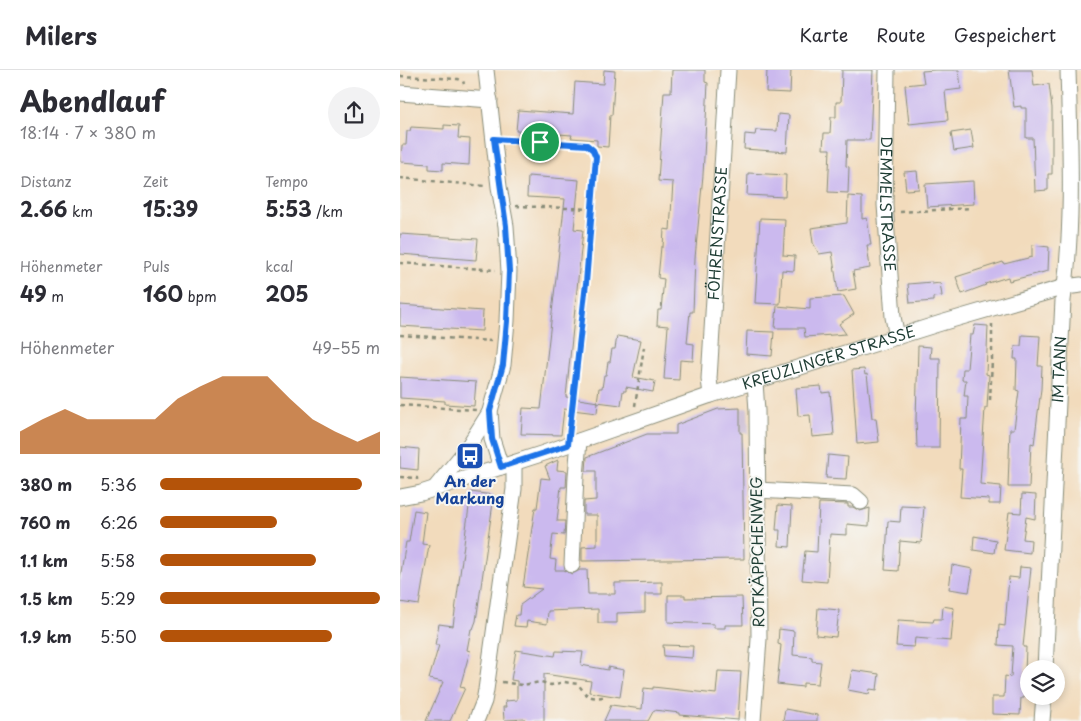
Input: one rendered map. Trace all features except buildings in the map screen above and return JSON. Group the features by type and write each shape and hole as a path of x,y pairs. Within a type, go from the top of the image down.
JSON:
{"street":[{"path":"434,489 466,450 490,411 501,373 505,343 509,271 486,70"},
{"name":"FÖHRENSTRASSE","path":"710,395 728,70"},
{"name":"DEMMELSTRASSE","path":"888,70 886,213 893,317 898,337"},
{"name":"IM TANN","path":"1045,660 1056,434 1067,274 1075,88 1068,70"},
{"path":"400,93 490,100"},
{"name":"KREUZLINGER STRASSE","path":"400,498 434,489 574,443 710,395 870,350 898,337 1065,287 1081,285"},
{"name":"ROTKÄPPCHENWEG","path":"753,721 759,639 757,411 755,382"},
{"path":"476,721 484,701 488,680 514,489 507,465 492,439 490,411"},
{"path":"572,564 576,476 574,443"},
{"path":"757,490 853,495 861,502"},
{"path":"1042,721 1043,705"}],"path":[{"path":"494,139 587,145 593,150 596,157 574,443"},
{"path":"400,178 499,187"},
{"path":"502,205 592,209"},
{"path":"886,213 971,208"},
{"path":"400,263 509,271"},
{"path":"988,310 992,321 990,400"},
{"path":"400,335 505,343"},
{"path":"637,420 635,410 644,347"},
{"path":"400,405 490,411"},
{"path":"488,680 522,684 541,682 551,685 564,682 578,684 586,695 595,698 603,697"}],"shaded area":[{"path":"748,408 749,433 687,434 687,420 716,409"}],"place":[{"name":"An der Markung","path":"470,456"}],"route":[{"path":"494,139 540,142 587,145 593,150 596,157 586,283 568,445 501,467 492,439 490,411 503,365 509,271 506,226 499,187 494,139"}]}
